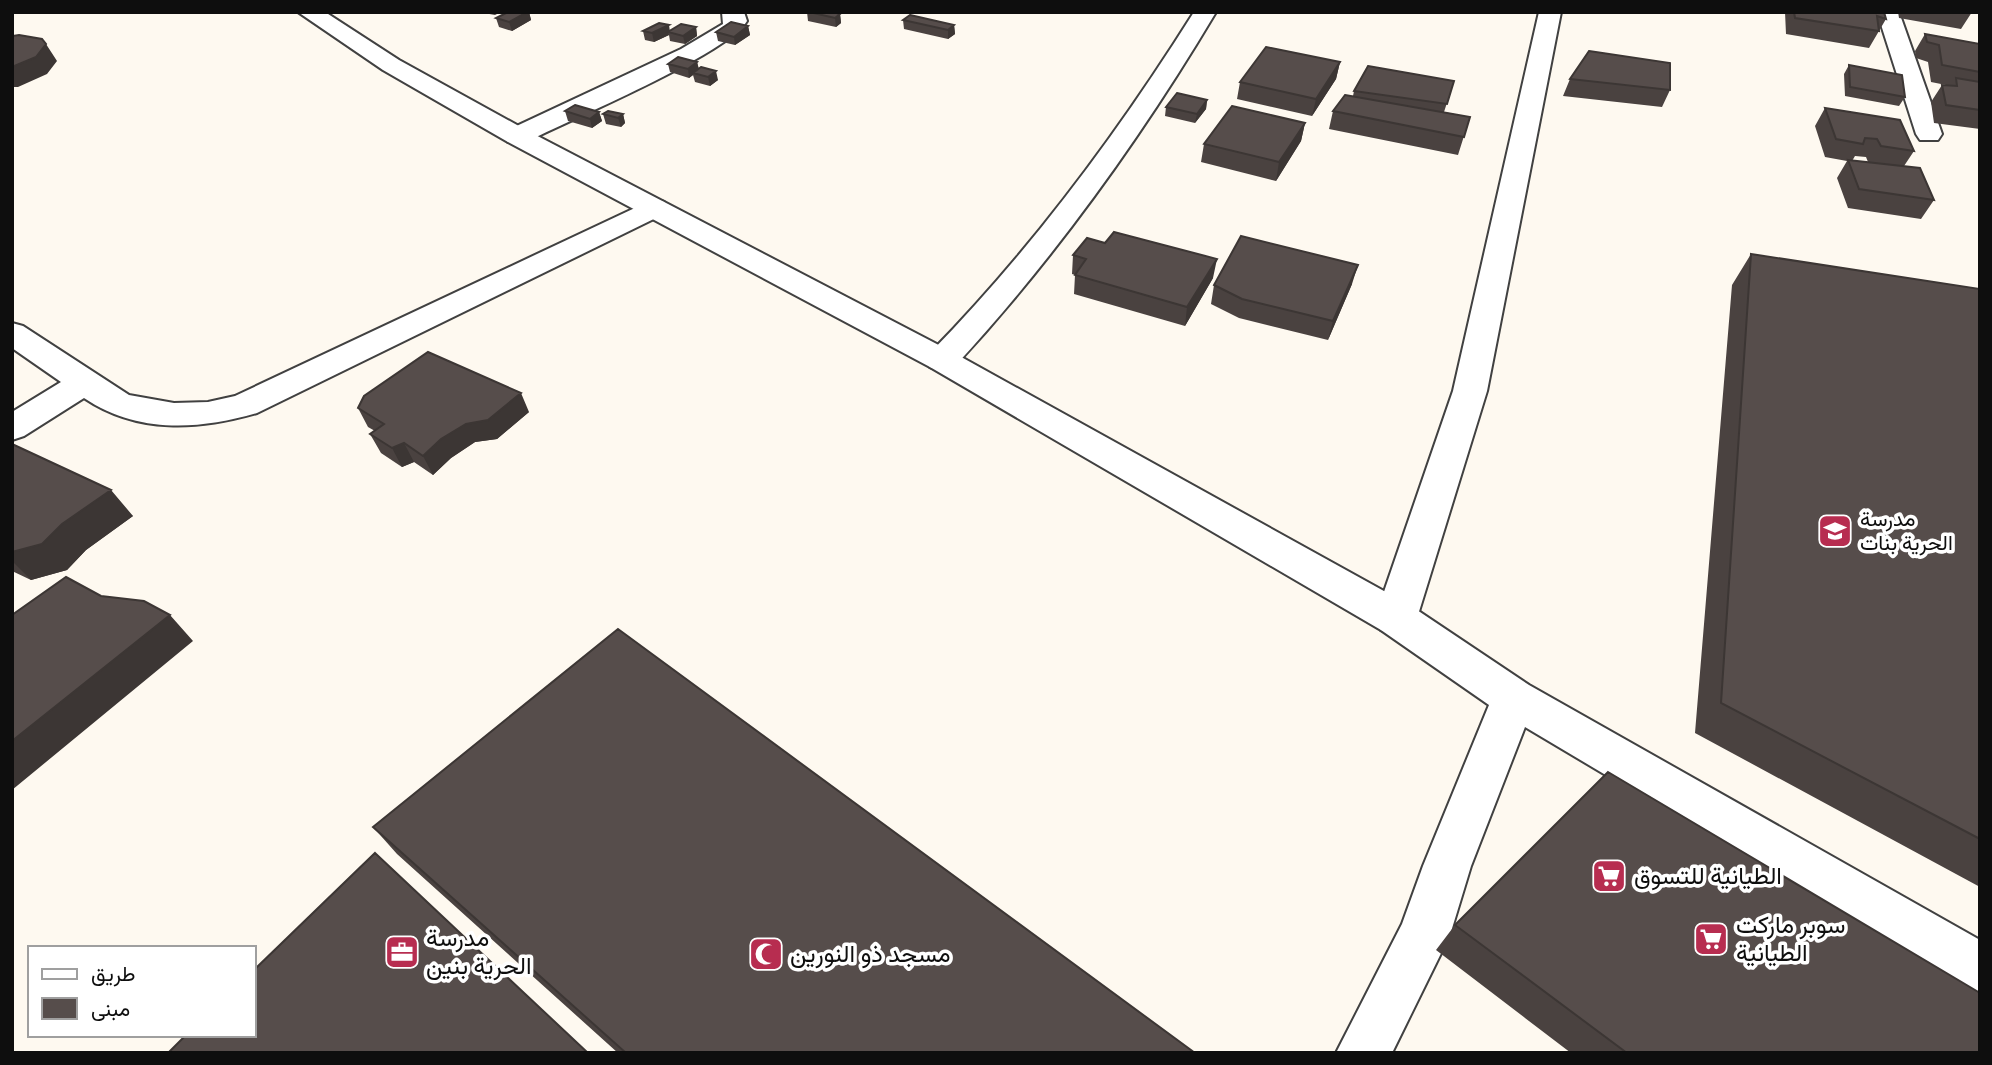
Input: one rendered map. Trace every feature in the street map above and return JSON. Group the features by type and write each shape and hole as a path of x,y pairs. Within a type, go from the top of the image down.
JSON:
{"street":[{"path":"309,12 391,65 517,136 942,360 1396,618 1514,698 1980,969"},
{"path":"517,136 689,54 732,28 736,21 733,12"},
{"path":"942,360 983,318 1041,248 1139,114 1205,12"},
{"path":"1396,618 1470,391 1550,12"},
{"path":"1888,12 1929,134"},
{"path":"12,333 119,405 174,415 208,414 245,405 654,208"},
{"path":"12,428 83,383"},
{"path":"1363,1053 1424,935 1447,866 1514,698"}],"building":[{"path":"508,12 527,12 509,22 496,18"},
{"path":"809,12 833,12 840,14 835,18"},
{"path":"1794,12 1884,12 1886,19 1877,16 1879,31 1795,18"},
{"path":"910,15 954,25 948,30 903,20"},
{"path":"731,22 748,26 734,37 716,32"},
{"path":"659,23 669,25 652,33 643,31"},
{"path":"681,24 696,27 683,36 668,32"},
{"path":"1925,34 1980,44 1980,72 1942,65 1939,45 1927,42"},
{"path":"12,36 42,39 46,44 36,57 12,67"},
{"path":"1266,47 1340,62 1316,99 1240,82"},
{"path":"1589,51 1670,63 1670,90 1570,79"},
{"path":"678,57 697,62 688,69 668,64"},
{"path":"1849,65 1902,75 1905,97 1850,87"},
{"path":"1368,66 1454,81 1447,104 1354,91"},
{"path":"701,67 716,71 708,77 693,73"},
{"path":"1956,78 1980,82 1980,110 1946,105 1942,85 1957,86"},
{"path":"1177,93 1207,100 1197,114 1166,107"},
{"path":"1345,95 1470,117 1464,137 1333,111"},
{"path":"575,105 599,112 590,119 565,111"},
{"path":"1232,106 1305,123 1279,162 1204,144"},
{"path":"1825,108 1900,120 1914,151 1881,146 1877,139 1865,138 1863,144 1836,139"},
{"path":"608,111 623,114 618,118 603,114"},
{"path":"1848,160 1920,168 1934,200 1859,189"},
{"path":"1114,232 1217,259 1187,307 1075,275 1086,259 1073,255 1087,238 1105,243"},
{"path":"1241,236 1358,265 1333,321 1242,299 1214,285"},
{"name":"مدرسة الحرية بنات","path":"1751,254 1980,289 1980,839 1721,703"},
{"path":"428,352 521,393 488,420 466,424 441,439 423,456 404,443 392,448 370,434 384,424 358,408 364,396"},
{"path":"12,444 111,490 62,524 42,544 12,552"},
{"path":"66,577 101,596 144,601 170,615 12,741 12,615"},
{"name":"مسجد ذو النورين","path":"618,629 1195,1053 626,1053 373,827"},
{"name":"الطيانية للتسوق","path":"1608,772 1980,993 1980,1053 1627,1053 1455,925"},
{"name":"مدرسة الحرية بنين","path":"375,853 588,1053 168,1053 184,1037 256,1037 256,968"}],"place":[{"name":"مدرسة الحرية بنات","path":"1835,531"},
{"name":"الطيانية للتسوق","path":"1609,876"},
{"name":"سوبر ماركت الطيانية","path":"1711,939"},
{"name":"مدرسة الحرية بنين","path":"402,952"},
{"name":"مسجد ذو النورين","path":"766,954"}]}
